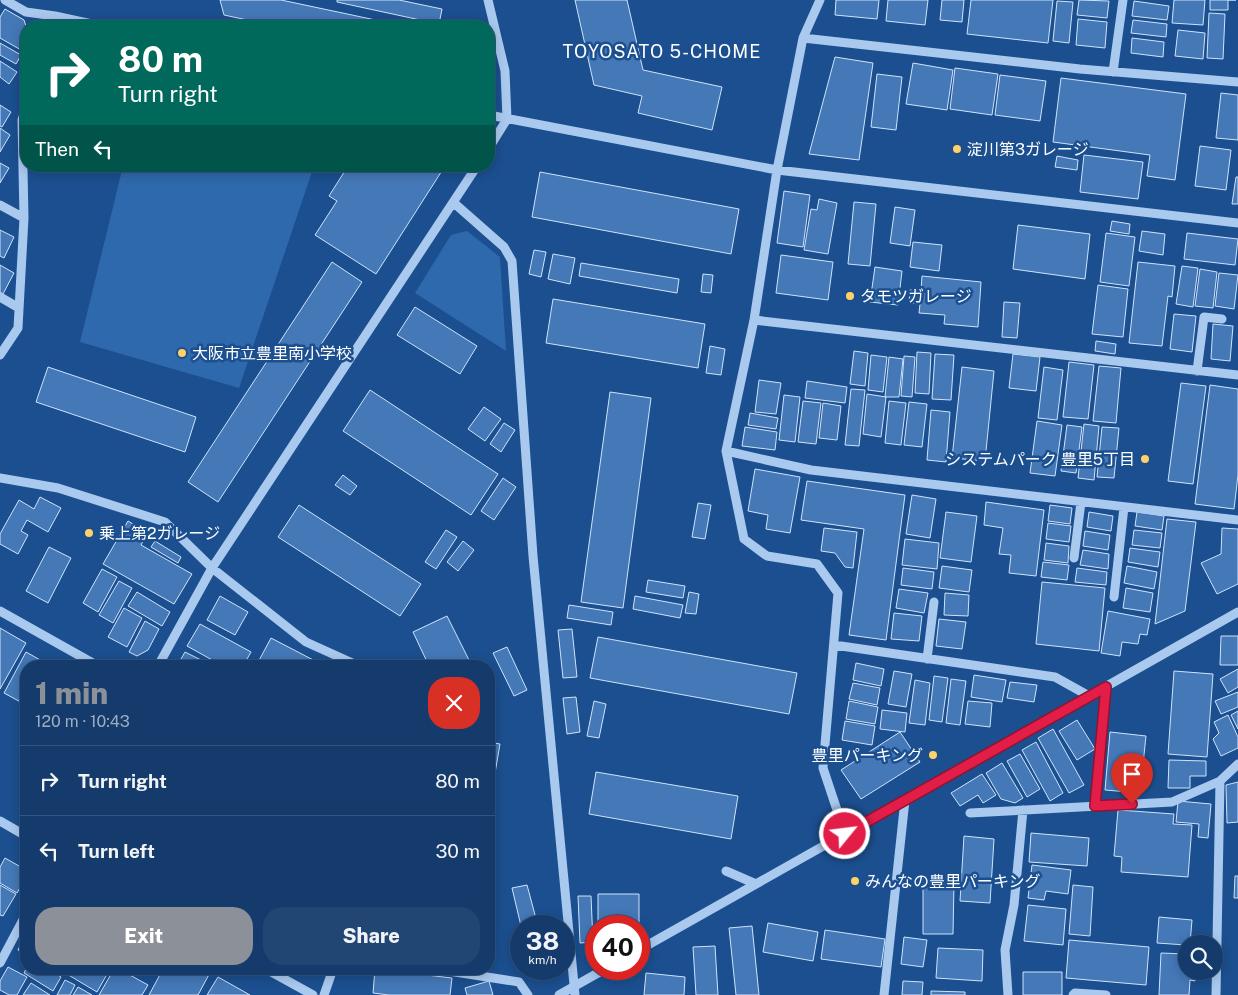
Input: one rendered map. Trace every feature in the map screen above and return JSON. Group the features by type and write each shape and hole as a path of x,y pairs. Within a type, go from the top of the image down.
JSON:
{"street":[{"path":"4,0 26,12 74,20"},
{"path":"488,0 493,20"},
{"path":"820,0 803,38 777,170 754,320 726,451 744,539 767,556 817,564 838,593 823,768 845,834"},
{"path":"1112,72 1123,0"},
{"path":"54,20 56,16"},
{"path":"495,29 505,71 507,119 495,138"},
{"path":"803,38 1112,72 1238,82"},
{"path":"495,116 777,170 1238,223"},
{"path":"0,356 18,328 24,218 23,172"},
{"path":"161,660 212,568 473,172"},
{"path":"454,203 504,247 512,261 533,556 574,990"},
{"path":"0,205 24,218"},
{"path":"0,298 19,308"},
{"path":"1197,371 1204,317 1222,319"},
{"path":"754,320 1238,375"},
{"path":"726,451 811,470 1238,520"},
{"path":"0,478 58,488 165,522 212,568 306,642 346,660"},
{"path":"1074,558 1081,502"},
{"path":"1114,597 1124,507"},
{"path":"928,659 934,602"},
{"path":"0,610 88,660"},
{"path":"650,944 1238,612"},
{"path":"834,645 1055,678 1089,696"},
{"path":"1095,806 1106,687"},
{"path":"970,813 1172,802 1220,781 1238,764"},
{"path":"1216,995 1220,781"},
{"path":"884,995 905,800"},
{"path":"1008,995 1006,950 1014,905 1023,810"},
{"path":"0,821 20,833"},
{"path":"726,871 756,884"},
{"path":"0,963 20,925"},
{"path":"277,975 313,995"},
{"path":"324,995 331,975"},
{"path":"474,975 519,982 528,995"},
{"path":"559,995 574,990 589,980"},
{"path":"1073,995 1075,993 1106,995"}],"shaded area":[{"path":"122,172 312,172 239,388 80,342"},
{"path":"467,231 500,257 506,351 415,293 451,235"}],"building":[{"path":"220,0 281,0 376,20 247,20 224,15"},
{"path":"337,0 399,0 442,9 440,20 420,20 337,2"},
{"path":"575,0 627,0 643,70 722,87 712,130 638,113 642,96 594,85"},
{"path":"836,0 879,0 877,19 835,15"},
{"path":"888,0 928,0 925,25 886,21"},
{"path":"942,0 964,0 962,22 940,20"},
{"path":"971,0 1053,0 1048,43 967,34"},
{"path":"1079,0 1109,1 1107,18 1077,15"},
{"path":"1174,0 1205,0 1203,25 1172,23"},
{"path":"1210,0 1228,0 1228,10 1210,10"},
{"path":"1057,1 1073,2 1069,43 1053,41"},
{"path":"1134,1 1169,6 1167,20 1132,16"},
{"path":"5,9 24,20 20,20 20,49 0,38 0,17"},
{"path":"1209,13 1225,14 1223,59 1207,58"},
{"path":"1078,19 1107,22 1105,48 1076,45"},
{"path":"1133,20 1167,24 1166,37 1131,33"},
{"path":"1178,30 1205,33 1203,59 1175,56"},
{"path":"1132,38 1164,42 1163,57 1131,53"},
{"path":"0,43 20,54 20,57 16,64 0,55"},
{"path":"835,57 873,63 859,160 809,154"},
{"path":"0,61 17,72 9,84 0,77"},
{"path":"913,63 953,70 947,110 906,104"},
{"path":"955,68 998,74 992,115 950,109"},
{"path":"877,74 902,77 896,130 871,127"},
{"path":"1000,75 1046,81 1040,121 995,115"},
{"path":"1061,78 1186,94 1175,180 1147,176 1150,155 1053,142"},
{"path":"1221,93 1238,95 1238,140 1216,138"},
{"path":"0,105 11,112 2,127 0,126"},
{"path":"0,128 10,135 0,152"},
{"path":"1200,146 1231,150 1226,190 1195,186"},
{"path":"1084,155 1143,162 1138,199 1080,192"},
{"path":"1057,156 1078,160 1077,170 1055,167"},
{"path":"0,163 9,168 0,183"},
{"path":"344,172 441,172 376,274 315,235 337,201 329,196"},
{"path":"540,172 739,209 731,254 532,217"},
{"path":"1236,177 1238,177 1238,204 1232,204"},
{"path":"784,191 810,195 803,247 777,243"},
{"path":"819,199 837,203 828,254 804,250 811,209 817,210"},
{"path":"854,202 876,204 870,266 848,264"},
{"path":"895,207 915,210 910,246 890,243"},
{"path":"1112,221 1130,224 1129,234 1110,231"},
{"path":"1018,225 1090,234 1085,279 1013,269"},
{"path":"0,230 14,237 4,258 0,256"},
{"path":"1142,231 1165,234 1163,255 1139,251"},
{"path":"1106,233 1135,237 1129,286 1100,282"},
{"path":"1187,233 1238,239 1235,265 1184,259"},
{"path":"913,242 942,245 939,271 910,267"},
{"path":"534,250 546,252 541,277 529,274"},
{"path":"553,254 575,258 570,284 548,279"},
{"path":"781,255 833,262 828,300 776,293"},
{"path":"332,262 362,282 218,502 188,482"},
{"path":"1138,262 1175,266 1172,297 1168,296 1162,346 1129,343"},
{"path":"581,263 679,279 677,293 579,276"},
{"path":"0,265 14,273 3,294 0,292"},
{"path":"1182,266 1198,268 1193,307 1176,304"},
{"path":"875,267 902,271 898,305 870,302"},
{"path":"1200,269 1217,272 1213,308 1195,306"},
{"path":"1219,273 1238,275 1234,309 1215,306"},
{"path":"703,274 713,275 711,293 701,292"},
{"path":"922,276 981,282 978,327 944,324 945,315 919,313 920,304 909,303 910,290 921,291"},
{"path":"1098,285 1128,289 1123,337 1092,334"},
{"path":"553,299 705,324 698,368 546,343"},
{"path":"1004,302 1020,303 1017,338 1002,337"},
{"path":"415,307 477,346 460,374 397,335"},
{"path":"1174,314 1196,316 1192,352 1170,349"},
{"path":"1213,324 1233,326 1230,361 1211,359"},
{"path":"1096,341 1116,344 1115,354 1095,351"},
{"path":"710,346 725,349 721,375 706,373"},
{"path":"854,351 868,353 865,386 850,384"},
{"path":"917,352 931,353 929,394 915,393"},
{"path":"935,354 954,355 951,400 932,399"},
{"path":"1013,354 1040,357 1036,391 1009,388"},
{"path":"871,355 887,357 883,392 868,390"},
{"path":"904,356 915,357 912,397 901,396"},
{"path":"889,357 903,359 899,397 885,397"},
{"path":"1069,362 1094,365 1088,419 1063,417"},
{"path":"1099,366 1121,368 1116,423 1093,421"},
{"path":"48,367 196,417 185,452 36,402"},
{"path":"962,367 994,371 985,461 952,458"},
{"path":"1044,367 1063,370 1057,420 1038,418"},
{"path":"759,380 781,383 776,414 755,412"},
{"path":"807,381 847,387 845,403 805,398"},
{"path":"1181,383 1206,386 1193,484 1168,481"},
{"path":"1210,385 1238,389 1238,475 1234,509 1195,504"},
{"path":"851,389 865,390 859,446 845,445"},
{"path":"370,390 498,474 471,515 343,431"},
{"path":"610,392 651,398 623,608 581,602"},
{"path":"867,394 886,397 881,437 863,434"},
{"path":"784,395 800,397 795,442 779,440"},
{"path":"803,401 821,403 816,444 798,442"},
{"path":"889,401 906,403 901,445 885,443"},
{"path":"909,402 927,404 922,447 904,445"},
{"path":"823,403 841,406 837,440 819,438"},
{"path":"484,407 501,419 485,441 468,429"},
{"path":"931,410 950,412 946,462 927,460"},
{"path":"750,413 778,418 776,429 748,425"},
{"path":"1037,421 1062,425 1055,476 1030,473"},
{"path":"504,423 515,430 501,452 490,444"},
{"path":"1084,424 1099,426 1094,480 1078,478"},
{"path":"1067,425 1082,427 1076,473 1061,471"},
{"path":"745,427 777,432 775,450 742,446"},
{"path":"1102,427 1119,428 1114,478 1097,477"},
{"path":"755,469 800,477 790,533 766,529 768,515 748,511"},
{"path":"343,475 357,486 350,495 335,485"},
{"path":"503,478 516,487 494,520 481,511"},
{"path":"807,481 905,495 886,640 849,635 864,529 801,520"},
{"path":"912,495 936,499 930,538 906,534"},
{"path":"40,497 61,508 48,532 27,520 21,531 28,535 18,554 0,544 0,534 19,500 34,509"},
{"path":"986,502 1044,510 1036,576 1009,573 1011,555 999,554 1003,528 984,525"},
{"path":"698,503 711,505 705,539 692,537"},
{"path":"299,505 421,584 400,616 278,537"},
{"path":"1050,505 1072,508 1070,524 1048,521"},
{"path":"946,512 977,516 971,562 940,558"},
{"path":"1089,512 1113,516 1111,531 1087,527"},
{"path":"1137,512 1164,516 1162,530 1135,526"},
{"path":"1167,519 1196,522 1185,611 1155,624"},
{"path":"128,521 148,533 141,545 192,574 174,604 103,564"},
{"path":"1048,523 1071,526 1069,542 1046,539"},
{"path":"824,528 857,532 853,568 845,567 835,553 821,551"},
{"path":"1222,528 1238,529 1238,584 1217,594 1201,563 1221,554"},
{"path":"446,530 457,537 436,569 425,562"},
{"path":"1134,530 1162,533 1160,548 1132,545"},
{"path":"1085,531 1110,535 1108,550 1083,546"},
{"path":"905,539 939,543 937,569 902,565"},
{"path":"155,541 181,557 178,563 151,547"},
{"path":"463,541 474,550 458,571 447,562"},
{"path":"1046,543 1069,546 1068,563 1044,560"},
{"path":"49,547 71,558 48,603 26,591"},
{"path":"1130,548 1160,552 1158,567 1128,562"},
{"path":"1083,550 1109,554 1108,569 1080,565"},
{"path":"1043,562 1069,565 1067,580 1041,577"},
{"path":"942,566 972,570 969,592 939,588"},
{"path":"1127,566 1157,572 1154,589 1124,583"},
{"path":"903,568 934,572 932,589 901,585"},
{"path":"1077,568 1107,572 1106,585 1075,582"},
{"path":"102,569 117,577 98,612 83,603"},
{"path":"648,580 685,586 683,598 646,592"},
{"path":"119,581 132,588 113,623 99,615"},
{"path":"1042,582 1105,588 1099,651 1036,644"},
{"path":"1126,588 1153,593 1150,612 1123,608"},
{"path":"899,589 928,593 924,613 896,608"},
{"path":"137,592 170,612 162,626 128,606"},
{"path":"689,592 699,594 696,614 685,613"},
{"path":"945,593 969,595 968,616 944,615"},
{"path":"220,596 248,612 235,635 207,620"},
{"path":"635,596 683,605 680,618 633,609"},
{"path":"569,605 613,612 611,625 567,618"},
{"path":"124,608 142,618 127,647 108,637"},
{"path":"1108,611 1150,619 1147,635 1140,634 1138,644 1122,642 1120,656 1101,653"},
{"path":"894,613 922,616 919,641 891,639"},
{"path":"447,616 469,660 426,660 413,632"},
{"path":"939,619 966,622 962,649 936,646"},
{"path":"145,621 159,629 148,650 137,656 129,652"},
{"path":"200,624 251,652 246,660 212,660 187,646"},
{"path":"0,628 26,643 0,689"},
{"path":"572,629 577,677 563,678 558,630"},
{"path":"1221,636 1238,636 1238,665 1220,665"},
{"path":"598,637 797,673 789,714 590,678"},
{"path":"271,638 313,660 259,660"},
{"path":"507,647 527,690 514,696 493,653"},
{"path":"26,652 40,660 22,660"},
{"path":"185,652 201,660 180,660"},
{"path":"20,663 20,702 4,693"},
{"path":"856,663 884,669 881,686 853,680"},
{"path":"1238,669 1238,687 1228,693 1220,679"},
{"path":"894,671 912,674 906,707 888,704"},
{"path":"1174,671 1213,674 1207,757 1168,754"},
{"path":"974,675 1006,680 1002,702 971,697"},
{"path":"934,676 948,678 942,722 929,720"},
{"path":"951,679 966,681 960,725 946,723"},
{"path":"915,680 930,683 925,725 909,723"},
{"path":"1010,682 1037,685 1034,702 1007,698"},
{"path":"853,683 880,688 877,705 849,699"},
{"path":"1238,692 1238,707 1221,714 1215,701"},
{"path":"576,697 580,732 567,734 563,698"},
{"path":"594,701 606,704 599,738 587,736"},
{"path":"849,701 878,707 875,724 846,719"},
{"path":"968,701 992,703 990,727 965,724"},
{"path":"882,710 907,713 905,732 880,729"},
{"path":"1238,711 1238,729 1231,715"},
{"path":"1228,715 1238,737 1238,748 1221,756 1213,739 1219,733 1214,722"},
{"path":"1077,720 1095,749 1077,760 1059,731"},
{"path":"845,721 875,726 872,745 842,740"},
{"path":"1053,729 1084,785 1069,793 1038,738"},
{"path":"900,732 920,762 861,799 841,770"},
{"path":"1110,732 1146,736 1140,793 1105,790"},
{"path":"1036,742 1063,793 1050,801 1022,750"},
{"path":"495,743 500,744 495,773"},
{"path":"1020,754 1040,789 1027,797 1007,761"},
{"path":"1169,760 1206,761 1206,776 1190,776 1190,788 1168,788"},
{"path":"1002,763 1023,798 1015,803 1001,799 986,773"},
{"path":"596,772 738,796 731,839 589,814"},
{"path":"982,774 996,795 983,803 978,795 960,806 951,793"},
{"path":"1238,782 1238,822 1227,823 1226,785"},
{"path":"1178,801 1211,804 1208,838 1198,837 1199,824 1176,822"},
{"path":"1118,810 1174,814 1173,824 1192,825 1188,877 1121,872 1122,857 1114,856"},
{"path":"1031,833 1089,838 1087,866 1029,862"},
{"path":"964,836 994,839 990,903 960,901"},
{"path":"5,858 20,867 20,888 17,893 0,883 0,867"},
{"path":"1032,865 1071,870 1068,894 1046,891 1044,900 1028,898"},
{"path":"1235,876 1238,876 1238,898 1234,898"},
{"path":"923,882 954,883 953,934 923,934"},
{"path":"0,885 16,894 3,916 0,915"},
{"path":"527,885 535,915 518,915 512,888"},
{"path":"1073,885 1093,887 1090,936 1069,934"},
{"path":"598,894 639,894 639,915 598,915"},
{"path":"578,896 591,896 592,915 585,915 585,943 580,943"},
{"path":"1028,905 1066,909 1063,945 1024,941"},
{"path":"1159,917 1192,920 1191,935 1178,935 1178,944 1157,943"},
{"path":"768,923 818,932 813,961 763,952"},
{"path":"752,926 759,995 736,995 729,928"},
{"path":"825,930 885,939 881,967 821,959"},
{"path":"904,937 927,940 923,967 901,964"},
{"path":"1069,940 1149,947 1146,985 1066,978"},
{"path":"715,946 718,995 696,995 693,947"},
{"path":"938,948 983,950 982,981 936,978"},
{"path":"1161,953 1178,954 1178,980 1190,980 1189,995 1159,995"},
{"path":"8,967 27,977 17,995 9,995 0,990 0,981"},
{"path":"1023,972 1062,972 1062,995 1023,995"},
{"path":"650,973 685,977 684,995 644,995 645,980 650,980"},
{"path":"27,975 58,975 61,977 53,991"},
{"path":"68,975 107,975 97,992"},
{"path":"111,975 130,975 148,985 142,995 99,995"},
{"path":"160,975 209,975 198,995 149,995"},
{"path":"374,975 426,975 452,978 450,995 389,995 373,993"},
{"path":"218,977 250,995 207,995"},
{"path":"65,980 75,985 70,995 57,995"},
{"path":"489,981 493,995 467,995 465,988"},
{"path":"903,981 923,982 922,995 902,995"},
{"path":"31,983 50,995 23,995"},
{"path":"78,987 92,995 73,995"},
{"path":"931,991 965,992 965,995 931,995"}],"place":[{"name":"淀川第3ガレージ","path":"957,149"},
{"name":"タモツガレージ","path":"850,296"},
{"name":"大阪市立豊里南小学校","path":"182,353"},
{"name":"システムパーク 豊里5丁目","path":"1145,459"},
{"name":"乗上第2ガレージ","path":"89,533"},
{"name":"豊里パーキング","path":"933,755"},
{"name":"みんなの豊里パーキング","path":"855,881"}],"district":[{"name":"TOYOSATO 5-CHOME","path":"662,52"}],"route":[{"path":"845,834 1106,687 1095,806 1132,804"}]}
